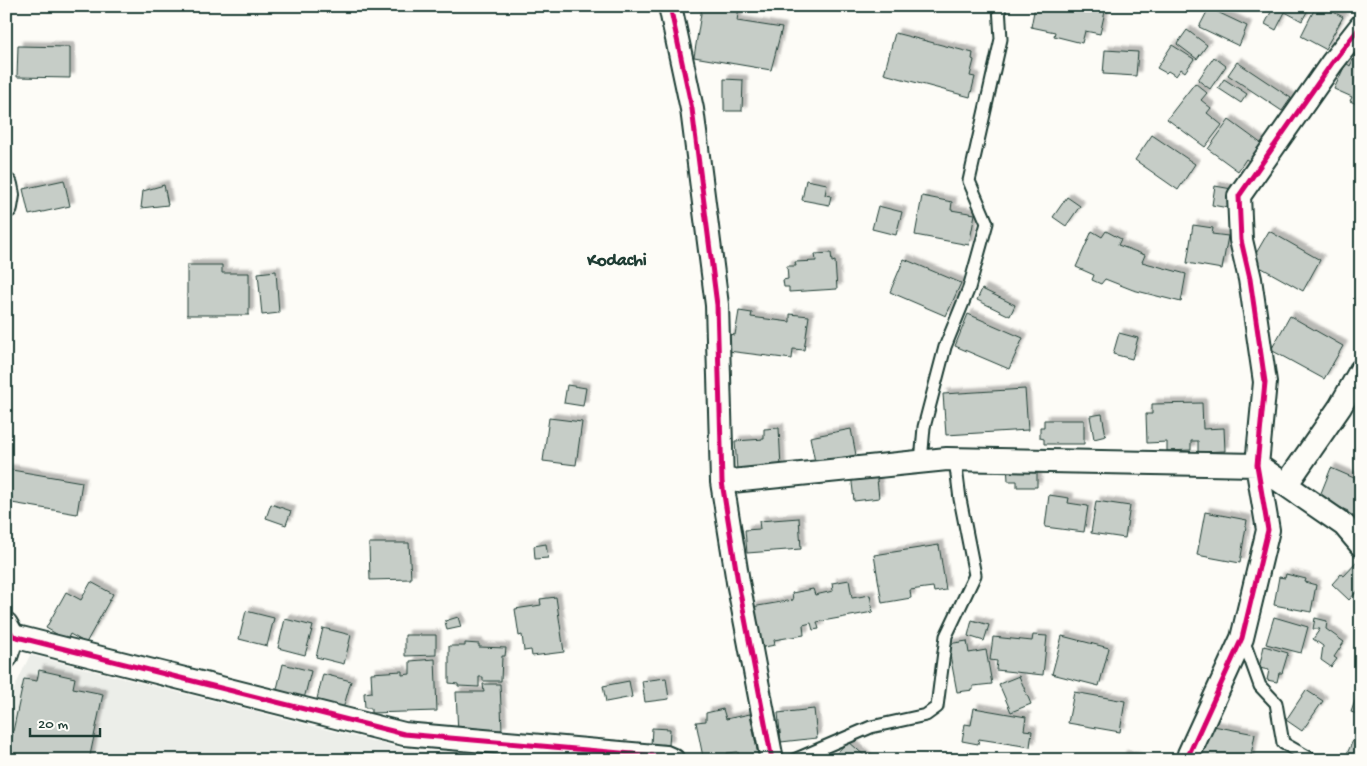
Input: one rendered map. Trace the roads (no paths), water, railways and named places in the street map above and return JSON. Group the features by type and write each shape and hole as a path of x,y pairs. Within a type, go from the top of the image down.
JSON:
{"street":[{"path":"670,6 692,109 717,305 722,482 738,582 772,760"},
{"path":"1188,760 1189,754 1242,638 1268,530 1257,465 1264,382 1250,279 1241,240 1239,196 1332,63 1361,26"},
{"path":"6,185 6,207"},
{"path":"1286,485 1340,407 1361,370"},
{"path":"722,482 955,459 1257,465 1344,526 1361,545"},
{"path":"6,657 10,630 404,734 666,757 673,760"}],"lane":[{"path":"921,462 924,427 945,347 969,288 987,223 969,181 1001,39 1000,6"},
{"path":"794,760 871,727 926,715 937,707 946,636 975,575 960,500 955,459"},
{"path":"1242,638 1260,686 1276,703 1283,743 1313,760"}],"district":[{"name":"Kodachi","path":"617,259"}]}
